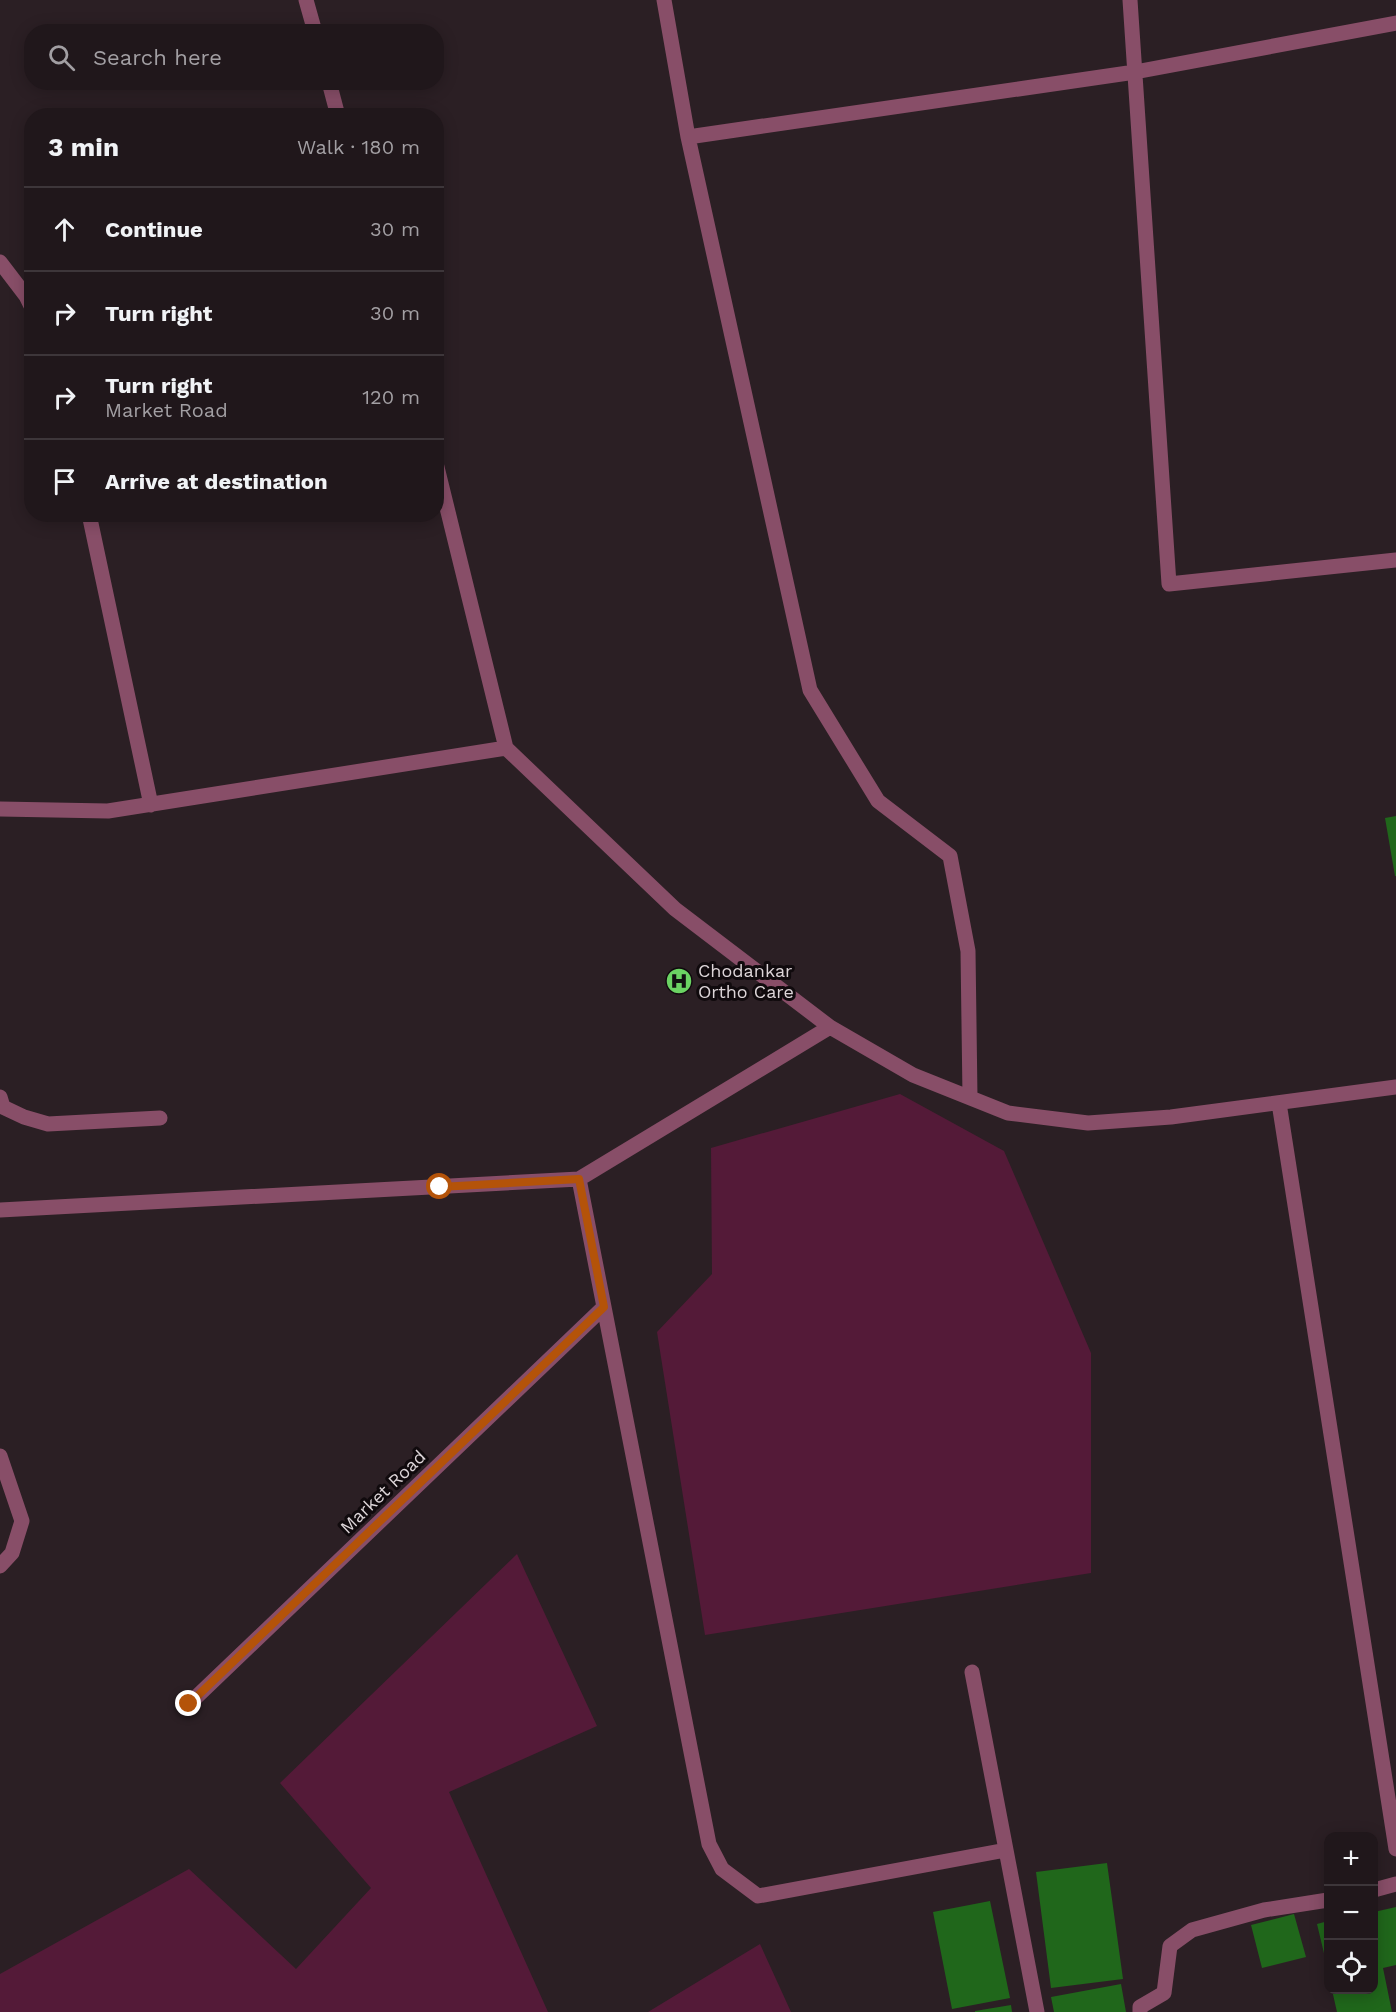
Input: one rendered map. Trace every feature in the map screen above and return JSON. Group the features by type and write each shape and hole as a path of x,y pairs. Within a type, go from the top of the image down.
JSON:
{"street":[{"path":"306,0 313,24"},
{"path":"664,0 688,137 810,690 878,801 950,856 968,951 970,1097"},
{"path":"1130,0 1169,584 1396,560"},
{"path":"688,137 1135,72 1396,23"},
{"path":"331,90 336,108"},
{"path":"0,262 24,293"},
{"path":"444,496 506,748 675,909 830,1027 913,1075 1008,1113 1088,1123 1171,1117 1396,1087"},
{"path":"91,522 151,805"},
{"path":"0,809 108,811 506,748"},
{"path":"0,1210 579,1179 830,1027"},
{"path":"0,1097 3,1107 24,1118 48,1124 160,1118"},
{"path":"1279,1103 1396,1850"},
{"path":"579,1179 709,1844 722,1869 758,1896 1006,1850"},
{"name":"Market Road","path":"189,1704 604,1307"},
{"path":"0,1456 22,1521 12,1553 0,1566"},
{"path":"972,1672 1037,2012"},
{"path":"1378,1889 1396,1884"},
{"path":"1140,2012 1140,2007 1164,1993 1170,1946 1192,1930 1264,1910 1324,1900"}],"shaded area":[{"path":"900,1094 1004,1151 1091,1353 1091,1573 705,1635 657,1332 712,1274 711,1148"},
{"path":"517,1554 597,1726 449,1792 548,2012 0,2012 0,1974 189,1869 296,1969 371,1888 280,1783"},
{"path":"760,1944 791,2012 648,2012"}],"building":[{"path":"1396,816 1396,876 1395,876 1385,818"},
{"path":"1107,1863 1123,1979 1051,1988 1036,1872"},
{"path":"990,1901 1010,1998 952,2009 933,1912"},
{"path":"1396,1907 1396,1965 1383,1968 1392,2012 1337,2012 1333,1994 1378,1994 1378,1911"},
{"path":"1294,1914 1306,1957 1262,1968 1251,1925"},
{"path":"1324,1922 1324,1953 1317,1924"},
{"path":"1121,1984 1126,2012 1054,2012 1051,1997"},
{"path":"1011,2005 1012,2012 975,2012 975,2011"}],"place":[{"name":"Chodankar Ortho Care","path":"679,981"}],"route":[{"path":"189,1704 604,1307 579,1179 440,1187"}]}
